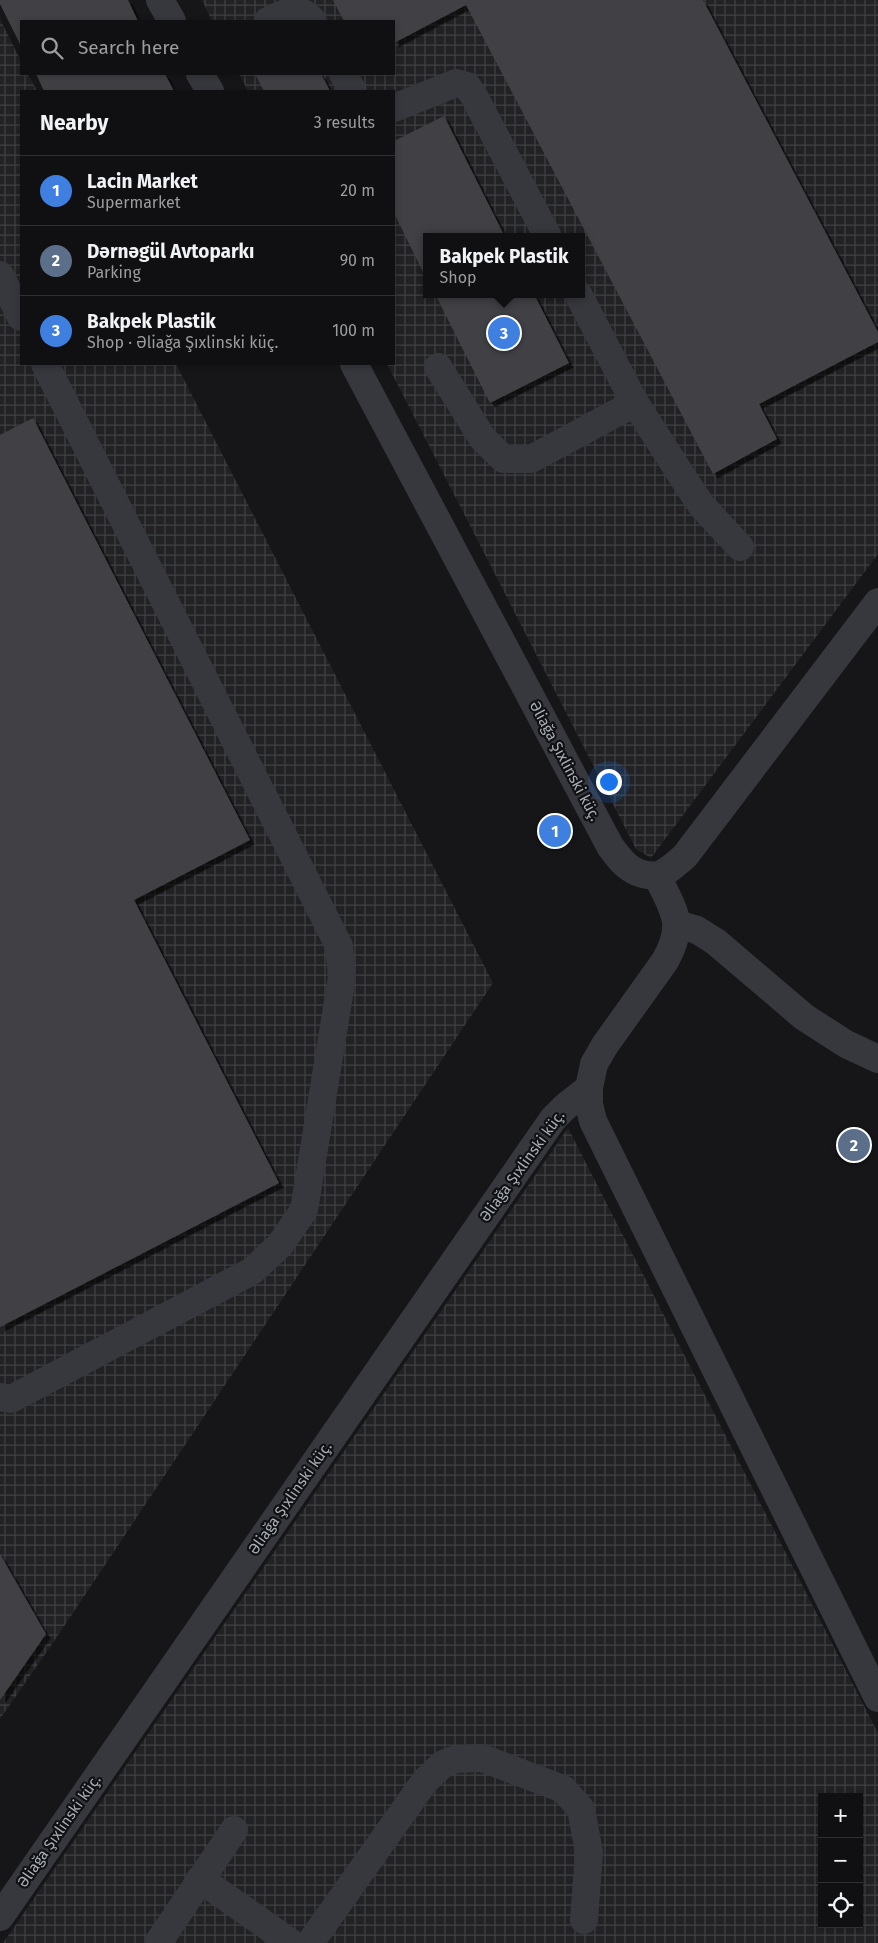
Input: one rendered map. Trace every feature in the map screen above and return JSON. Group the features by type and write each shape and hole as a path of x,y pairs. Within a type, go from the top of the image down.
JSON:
{"street":[{"path":"270,20 292,10 306,13 312,20"},
{"path":"201,75 209,90"},
{"path":"344,75 352,90"},
{"path":"395,108 456,83 467,86 546,233"},
{"path":"0,275 20,315"},
{"path":"580,298 635,403 702,506 740,547"},
{"path":"0,1397 11,1399 252,1271 280,1246 304,1210 342,977 339,946 46,365"},
{"name":"Əliağa Şıxlinski küç.","path":"355,365 610,846 620,861 630,869 641,874 657,876"},
{"path":"438,367 483,439 504,459 531,459 635,403"},
{"path":"878,602 696,843 672,868 657,876 675,912 677,924 672,949 665,962 594,1064 589,1088 589,1104 600,1139 878,1698"},
{"path":"677,924 697,930 716,942 804,1016 846,1044 878,1059"},
{"name":"Əliağa Şıxlinski küç.","path":"0,1917 553,1119 589,1088"},
{"path":"310,1943 425,1781 443,1764 456,1759 482,1758 563,1789 581,1809 589,1852 584,1920"},
{"path":"158,1943 234,1830"},
{"path":"200,1879 291,1943"}],"shaded area":[{"path":"202,0 878,0 878,554 651,858 636,849 388,365 395,365 395,90 247,90 240,75 395,75 395,20 212,20"},
{"path":"0,19 20,59 20,75 29,75 36,90 20,90 20,365 177,365 493,983 59,1634 0,1719"},
{"path":"568,1128 878,1733 878,1943 3,1943"}],"building":[{"path":"0,0 128,0 138,20 20,20 20,44 0,4"},
{"path":"333,0 703,0 878,332 878,342 759,404 777,439 713,474 466,5 395,42 395,20 343,20"},
{"path":"36,75 166,75 173,90 44,90"},
{"path":"256,75 322,75 329,90 263,90"},
{"path":"444,116 503,233 423,233 423,272 395,215 395,140"},
{"path":"437,298 536,298 569,363 490,403"},
{"path":"33,418 250,840 134,900 279,1183 0,1327 0,435"},
{"path":"0,1554 46,1634 0,1700"}],"place":[{"name":"Bakpek Plastik","path":"504,333"},
{"name":"Lacin Market","path":"555,831"},
{"name":"Dərnəgül Avtoparkı","path":"854,1145"}]}
